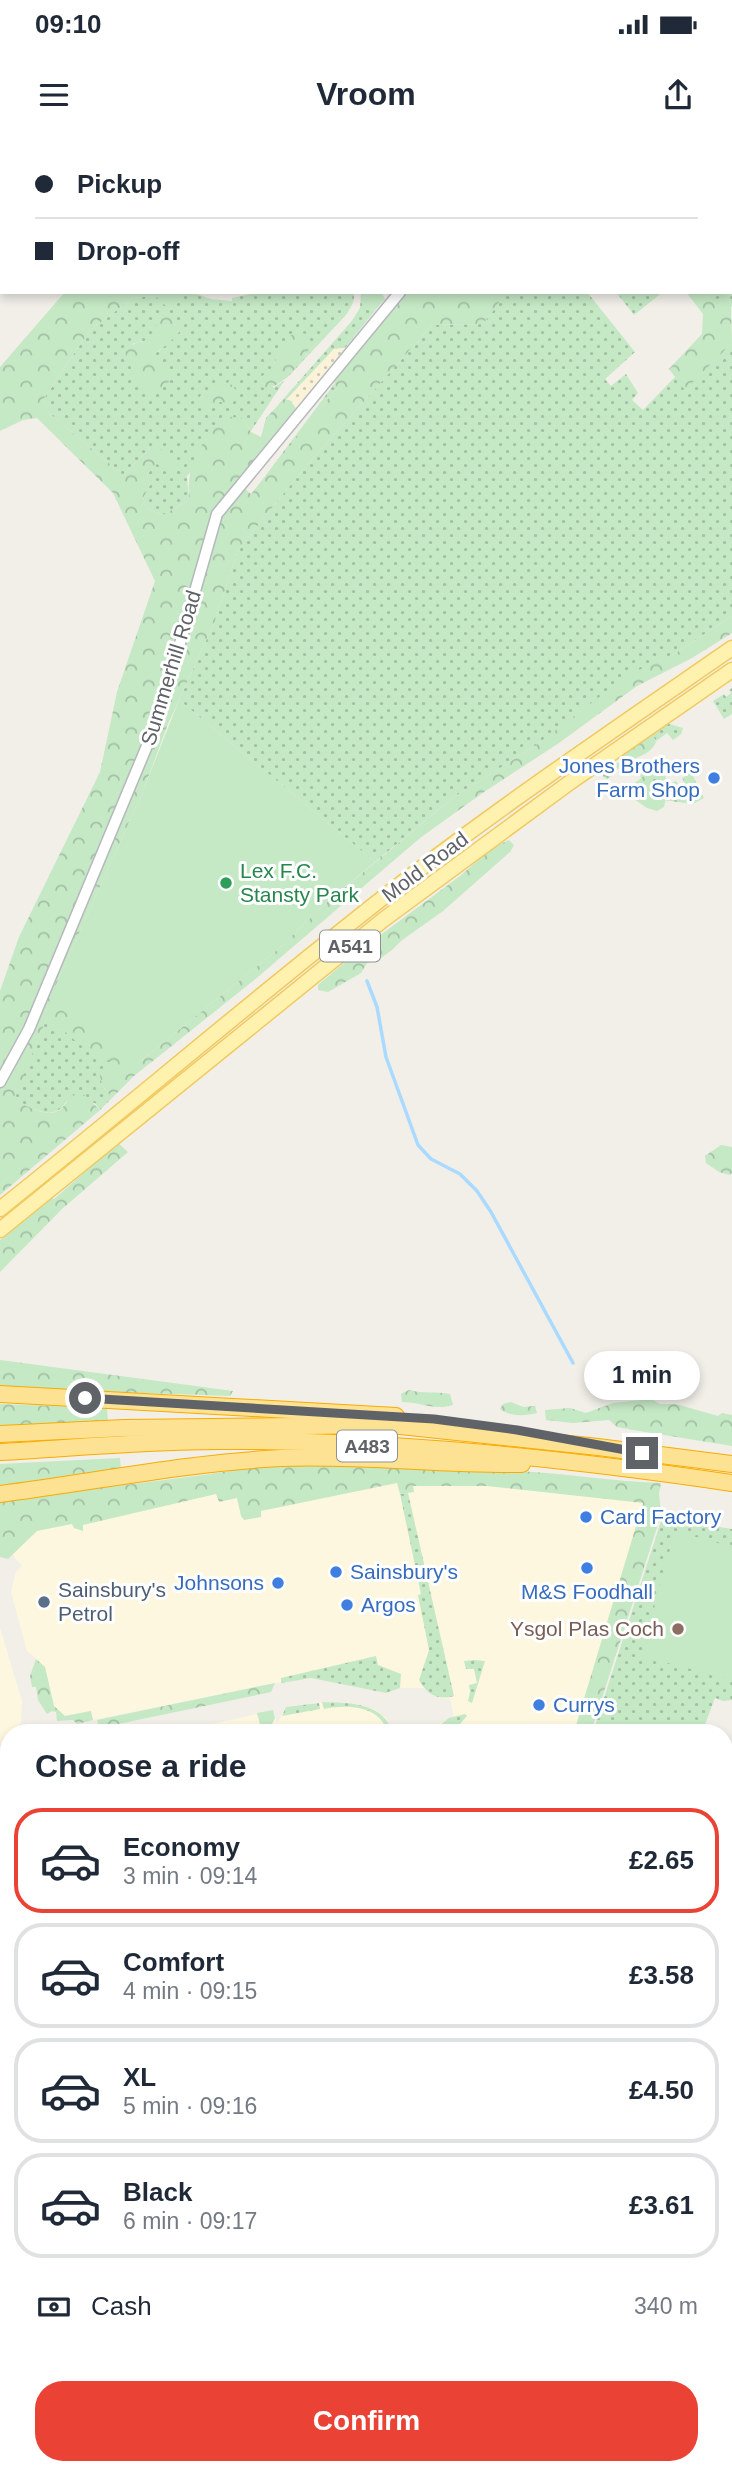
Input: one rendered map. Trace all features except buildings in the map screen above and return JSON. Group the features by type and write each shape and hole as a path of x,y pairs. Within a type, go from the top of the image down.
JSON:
{"highway":[{"name":"A483","path":"0,1394 434,1419 517,1430 620,1450"},
{"name":"A483","path":"0,1434 124,1428 391,1425 732,1464"},
{"name":"A483","path":"0,1452 218,1441 494,1453 601,1464 732,1483"},
{"name":"A483","path":"0,1494 208,1465 281,1458 375,1457 489,1465 601,1464"}],"main road":[{"name":"Mold Road","path":"0,1209 258,997 414,874 579,754 732,648"},
{"name":"Mold Road","path":"0,1230 383,920 569,783 732,670"}],"street":[{"name":"Summerhill Road","path":"0,1082 29,1029 159,717 217,514 398,294"}],"shaded area":[{"path":"286,1473 659,1493 587,1724 440,1724 454,1717 450,1698 435,1696 423,1688 400,1688 386,1693 311,1678 93,1720 90,1711 65,1716 54,1706 45,1667 27,1651 11,1592 16,1572 22,1566 8,1549 0,1515"},
{"path":"0,1628 22,1701 20,1724 0,1724"},
{"path":"322,1702 346,1703 374,1709 389,1724 213,1724 273,1710 277,1723 286,1707"}],"green space":[{"path":"63,294 182,294 180,301 167,307 155,296 133,298 89,331 43,400 49,413 123,475 150,448 163,450 178,460 178,466 167,473 156,463 147,475 150,485 143,498 147,509 163,515 189,500 190,474 196,455 223,416 242,418 251,432 261,437 266,418 284,399 290,400 296,408 244,488 251,494 337,388 330,372 393,294 506,294 483,324 432,325 301,472 238,550 215,621 56,985 137,1064 277,950 325,904 454,797 535,746 628,675 676,653 732,616 732,633 692,658 637,686 420,838 253,981 134,1076 112,1098 102,1085 99,1071 114,1062 95,1057 47,1017 14,1100 38,1111 51,1113 62,1108 72,1094 85,1095 100,1110 0,1195 0,991 19,937 100,772 117,692 155,581 113,493 37,418 23,420 0,431 0,367"},
{"path":"182,294 197,294 211,299 232,301 232,298 250,294 354,294 346,315 285,380 307,354 281,350 270,372 273,388 284,381 251,431 242,419 187,476 189,500 163,515 147,509 143,498 150,485 147,475 156,463 150,448 123,475 49,413 43,400 89,331 133,298 155,296 180,301","holes":["181,330 151,355 162,366 132,344 154,342 159,335","223,386 230,403 200,396"]},
{"path":"361,294 368,294 364,299 371,310 377,308 345,348 334,349 287,399 278,405 351,322 360,308"},
{"path":"368,294 382,294 385,299 377,308 371,310 365,306 364,299"},
{"path":"506,294 589,294 635,352 605,379 611,386 626,374 638,393 632,400 643,410 675,377 685,389 732,343 732,616 676,653 628,676 535,746 454,797 375,862 179,700 215,621 238,550 301,472 432,325 483,324"},
{"path":"618,294 660,294 634,315"},
{"path":"688,294 705,294 710,300 722,298 731,305 732,343 685,390 669,369 702,334 703,314"},
{"path":"705,294 732,294 732,307 710,300"},
{"path":"164,312 173,315 181,330 168,344 152,355 159,358 162,366 172,370 173,378 160,390 150,393 134,375 125,353 138,342 154,341 159,335 156,326 159,315"},
{"path":"296,332 306,334 312,343 304,357 291,373 276,385 261,387 259,378 272,367 284,343"},
{"path":"229,382 239,399 230,403 220,402 212,408 201,405 200,396"},
{"path":"335,383 337,388 251,495"},
{"path":"732,688 732,714 724,719 713,701 724,694 726,697"},
{"name":"Lex F.C. Stansty Park","path":"179,700 375,862 325,904 277,950 137,1064 52,1003 56,985 143,791"},
{"path":"666,723 683,728 681,734 673,740 667,733 656,741 653,736 645,735"},
{"path":"645,735 653,736 656,742 650,750 629,761 607,779 603,777 603,770 607,765 619,763 626,750"},
{"path":"648,759 651,766 663,772 669,784 676,781 683,791 687,787 682,778 688,775 684,766 687,764 704,798 693,804 656,799 633,766"},
{"path":"644,776 656,784 666,798 664,807 657,811 634,799 632,785"},
{"path":"509,840 514,845 510,852 443,911 381,958 367,963 361,973 328,992 318,990 318,985 351,957 488,852"},
{"path":"47,1017 115,1062 102,1085 112,1098 100,1110 95,1103 66,1101 56,1112 49,1113 13,1100"},
{"path":"118,1143 128,1152 62,1209 0,1272 0,1240 54,1199"},
{"path":"721,1145 732,1147 730,1175 719,1172 706,1163 705,1156"},
{"path":"0,1360 233,1391 230,1396 0,1388"},
{"path":"409,1390 450,1394 453,1405 440,1407 402,1402 401,1394"},
{"path":"651,1399 660,1404 676,1404 718,1416 722,1413 732,1415 732,1446 617,1427 609,1420 573,1423 546,1420 545,1410 570,1408 586,1413 613,1403"},
{"path":"511,1402 523,1407 535,1406 537,1413 518,1415 500,1409 503,1404"},
{"path":"0,1404 107,1408 108,1422 0,1426"},
{"path":"120,1458 121,1472 0,1488 0,1464"},
{"path":"282,1462 502,1470 661,1483 661,1515 594,1724 576,1724 643,1503 487,1486 413,1486 414,1492 400,1494 397,1483 261,1511 261,1517 244,1520 237,1498 219,1502 216,1494 83,1525 83,1531 74,1528 72,1524 37,1531 8,1559 0,1557 0,1501 211,1474"},
{"path":"408,1493 454,1696 443,1698 433,1695 419,1680 429,1650 418,1595 421,1594 400,1494"},
{"name":"Ysgol Plas Coch","path":"662,1518 732,1529 732,1700 715,1698 705,1724 596,1724"},
{"path":"675,1531 732,1547 732,1680 641,1656"},
{"path":"376,1656 378,1665 401,1674 400,1688 386,1693 311,1678 281,1683 281,1678"},
{"path":"36,1659 45,1667 54,1706 65,1716 91,1711 93,1720 77,1724 73,1720 57,1721 56,1712 47,1714 38,1700 36,1687 32,1687 30,1676"},
{"path":"464,1661 485,1661 472,1703 468,1701 469,1685 477,1683 474,1669 466,1669"},
{"path":"275,1683 271,1692 118,1724 98,1724 97,1720"},
{"path":"322,1702 364,1706 381,1715 389,1724 384,1724 378,1717 362,1709 324,1709"},
{"path":"319,1703 320,1709 282,1716 286,1707"},
{"path":"273,1710 275,1718 272,1724 260,1724 257,1713"},
{"path":"465,1714 467,1716 460,1724 441,1724 449,1718"}],"sand":[{"path":"345,348 291,416 296,408 290,400 284,399 287,399 334,349"}],"waterway":[{"path":"367,981 377,1007 386,1057 418,1145 431,1159 460,1174 477,1191 573,1363"}],"place":[{"name":"Jones Brothers Farm Shop","path":"714,778"},
{"name":"Lex F.C. Stansty Park","path":"226,883"},
{"name":"Card Factory","path":"586,1517"},
{"name":"M&S Foodhall","path":"587,1568"},
{"name":"Sainsbury's","path":"336,1572"},
{"name":"Johnsons","path":"278,1583"},
{"name":"Sainsbury's Petrol","path":"44,1602"},
{"name":"Argos","path":"347,1605"},
{"name":"Ysgol Plas Coch","path":"678,1629"},
{"name":"Currys","path":"539,1705"}],"route":[{"path":"85,1398 434,1419 517,1430 642,1453"}]}
